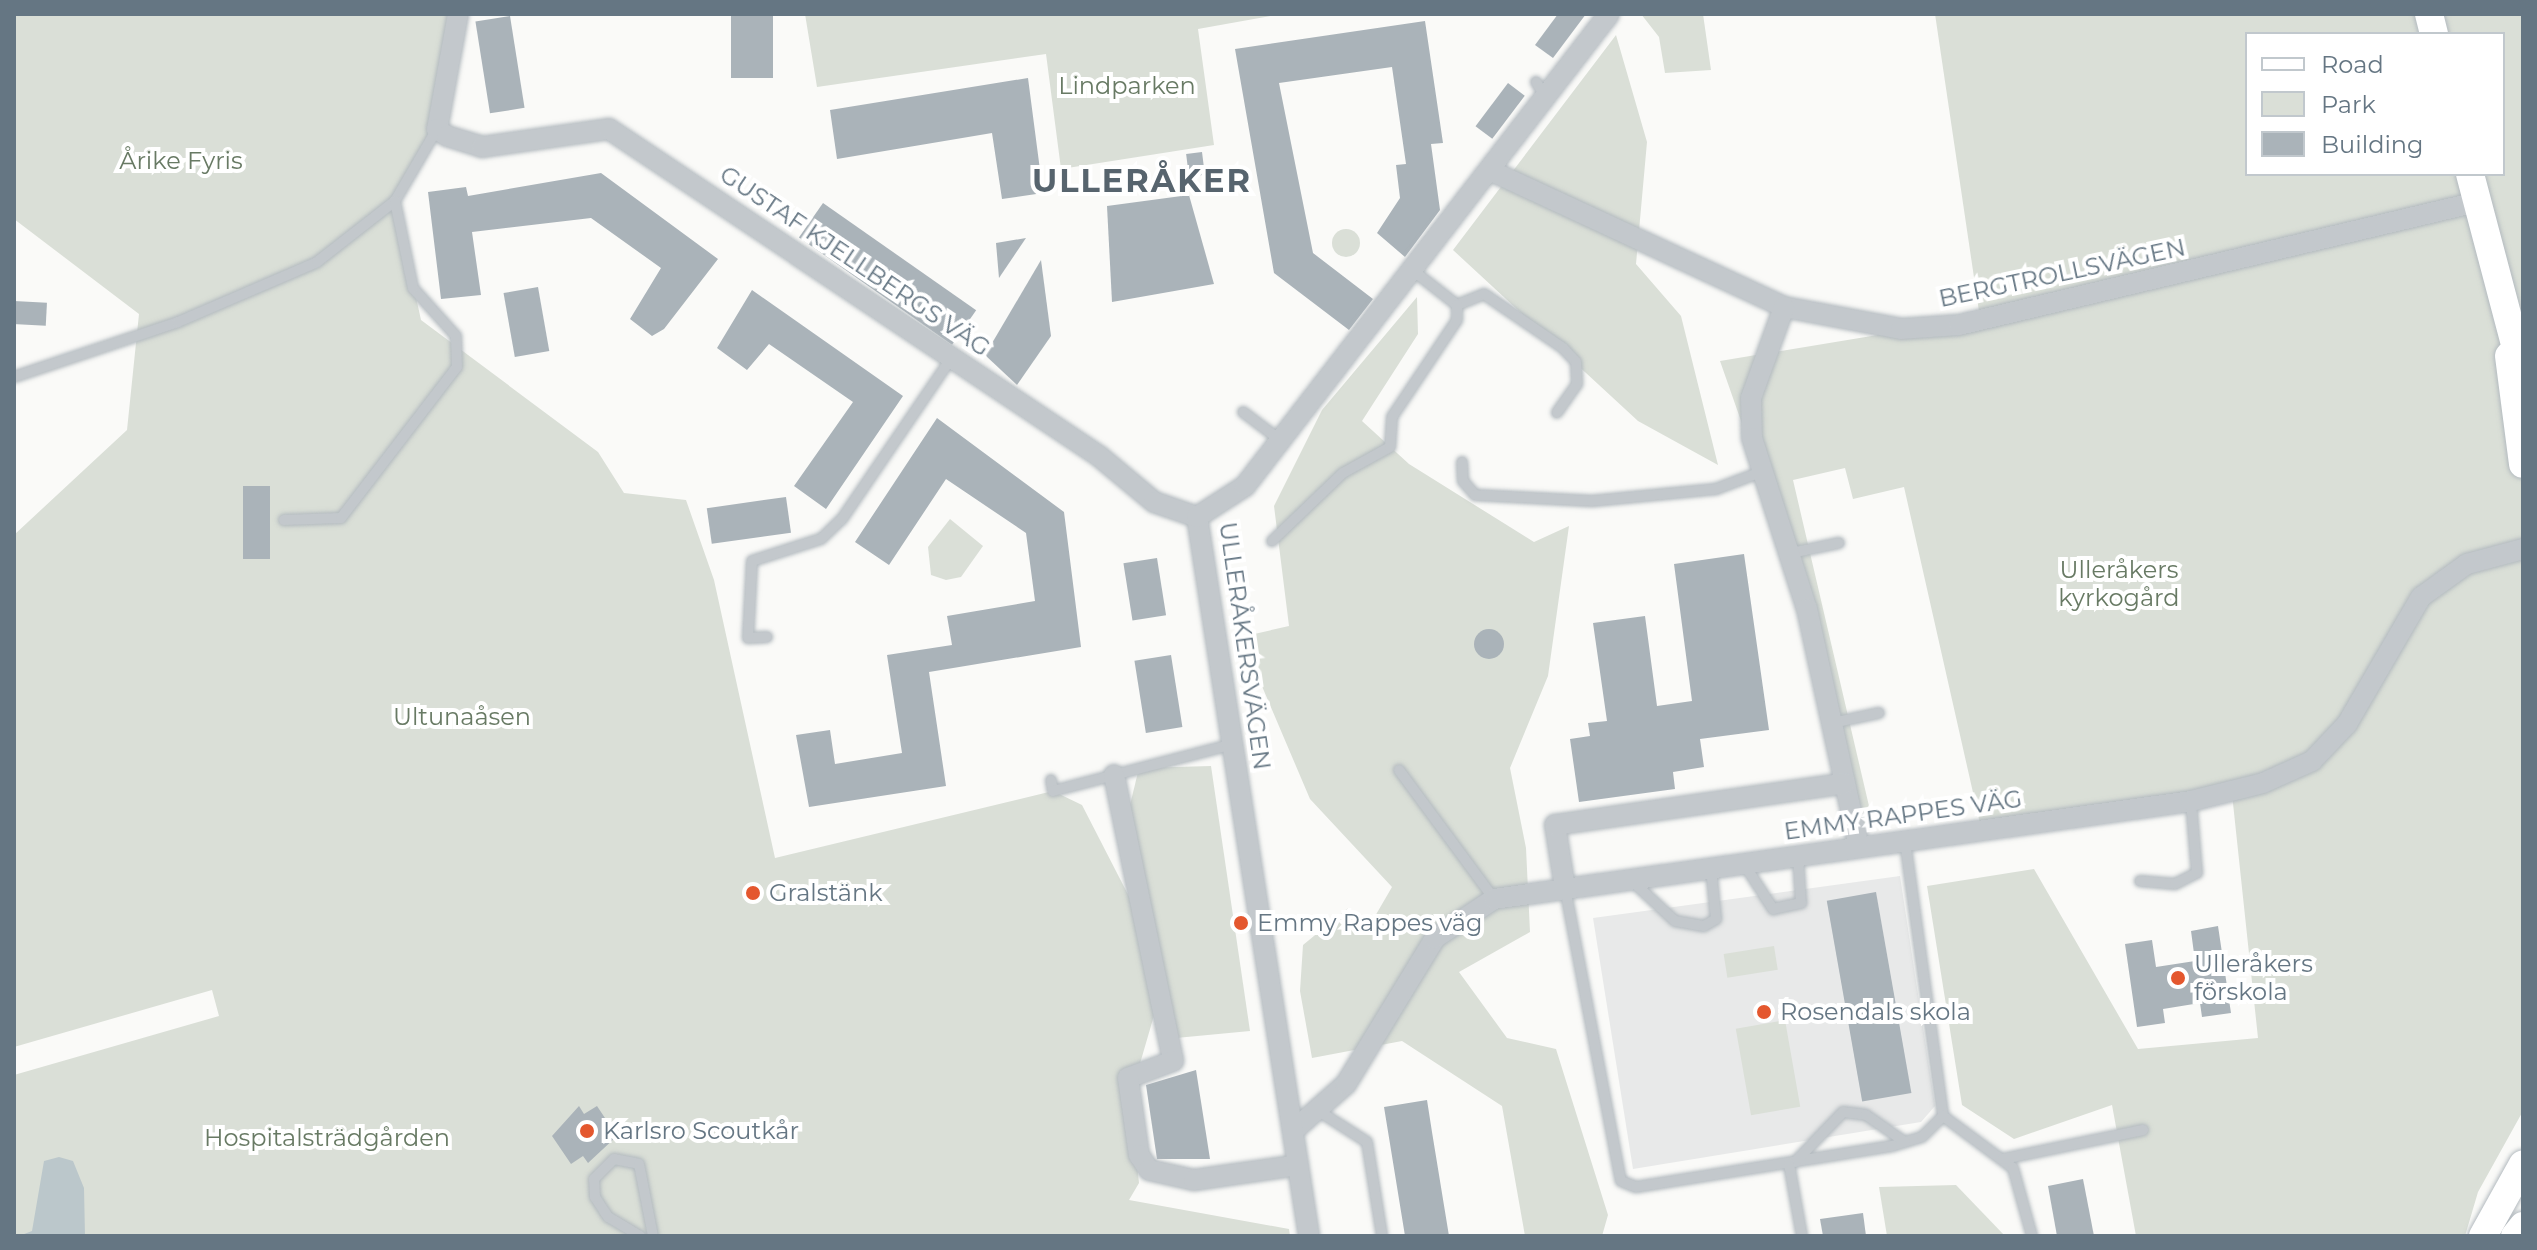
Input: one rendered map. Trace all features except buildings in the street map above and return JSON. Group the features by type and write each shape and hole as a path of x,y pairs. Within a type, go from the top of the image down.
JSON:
{"main road":[{"path":"2470,176 2523,375"},
{"path":"2502,303 2523,464"},
{"path":"2483,1236 2523,1164"},
{"path":"2515,1236 2523,1226"}],"street":[{"path":"437,129 458,14"},
{"name":"ULLERÅKERSVÄGEN","path":"1309,1236 1197,517 1245,486 1489,170 1540,89 1609,14"},
{"name":"GUSTAF KJELLBERGS VÄG","path":"437,129 459,143 482,147 609,129 952,357 1154,502 1197,517"},
{"name":"BERGTROLLSVÄGEN","path":"1489,170 1784,307 1901,329 1959,325 2477,202"},
{"path":"1784,307 1751,398 1761,472 1791,553 1859,847"},
{"name":"EMMY RAPPES VÄG","path":"1294,1130 1346,1084 1435,938 1494,899 2191,801 2263,783 2312,761 2347,724 2421,597 2467,564 2523,549"},
{"path":"1114,775 1173,1061 1128,1078 1139,1155 1149,1170 1194,1180 1298,1165"},
{"path":"1565,888 1555,825 1845,783"}],"lane":[{"path":"14,377 178,322 317,262 395,201 437,129"},
{"path":"284,520 341,518 457,367 456,336 413,288 395,201"},
{"path":"1411,269 1457,305"},
{"path":"1457,305 1484,294 1563,348 1576,362 1577,384 1557,413"},
{"path":"1272,541 1343,473 1390,447 1392,417 1457,320 1457,305"},
{"path":"767,637 748,638 752,561 821,539 842,519 952,357"},
{"path":"1243,412 1280,440"},
{"path":"1462,462 1463,481 1475,495 1592,501 1716,489 1761,472"},
{"path":"1791,553 1839,543"},
{"path":"1832,723 1879,713"},
{"path":"1051,780 1053,791 1233,744"},
{"path":"1399,770 1494,899"},
{"path":"2140,881 2175,884 2197,873 2191,801"},
{"path":"1565,888 1621,1181 1636,1187 1905,1142 1936,1129 1943,1116 1905,841"},
{"path":"1744,864 1773,909 1801,903 1798,856"},
{"path":"1630,879 1675,921 1704,926 1716,919 1711,868"},
{"path":"1317,1110 1367,1142 1382,1236"},
{"path":"1792,1163 1843,1112 1866,1115 1905,1142"},
{"path":"1943,1116 2003,1159 2022,1190 2032,1236"},
{"path":"2003,1159 2143,1130"},
{"path":"640,1236 608,1217 595,1197 594,1179 614,1159 639,1164 653,1236"},
{"path":"1792,1163 1802,1236"}],"shaded area":[{"name":"Rosendals skola","path":"1900,876 1935,1106 1921,1122 1633,1169 1593,918"},
{"path":"59,1157 73,1161 84,1188 85,1236 19,1236 32,1231 44,1161"}],"green space":[{"name":"Ultunaåsen","path":"14,14 458,14 444,107 395,201 421,320 598,452 624,493 686,500 714,580 775,858 1053,791 1082,805 1137,912 1155,1012 1130,1098 1139,1183 1129,1200 1289,1229 1290,1236 14,1236 14,1075 219,1016 212,990 14,1047 14,535 127,430 139,314 14,219"},
{"name":"Lindparken","path":"805,14 1281,14 1198,29 1214,145 1061,169 1046,54 817,87"},
{"path":"1641,14 1703,14 1711,70 1665,73 1659,37"},
{"name":"Ulleråkers kyrkogård","path":"1935,14 2523,14 2523,1111 2478,1192 2465,1236 2136,1236 2112,1105 2014,1139 1962,1105 1927,886 2034,869 2138,1049 2258,1038 2232,794 1981,828 1904,487 1853,499 1845,468 1793,480 1869,806 1859,847 1807,609 1720,361 1980,318"},
{"path":"1616,35 1647,142 1636,264 1681,316 1718,465 1638,421 1453,250"},
{"path":"1346,229 1356,233 1360,243 1356,253 1346,257 1336,253 1332,243 1336,233"},
{"path":"1417,297 1418,334 1362,421 1409,464 1534,542 1569,526 1548,676 1510,768 1526,848 1530,932 1459,972 1507,1038 1556,1049 1608,1215 1602,1236 1525,1236 1502,1106 1402,1041 1312,1058 1300,991 1303,945 1348,908 1367,930 1392,887 1310,799 1241,637 1289,626 1274,506 1322,410"},
{"path":"950,519 983,546 961,577 946,580 931,575 928,547"},
{"path":"1211,766 1250,1031 1176,1038 1129,809 1139,768"},
{"path":"1774,946 1778,970 1727,978 1724,954"},
{"path":"1785,1020 1800,1107 1751,1115 1736,1029"},
{"path":"1956,1185 2005,1236 1887,1236 1879,1187"}],"place":[{"name":"Gralstänk","path":"753,893"},
{"name":"Emmy Rappes väg","path":"1241,923"},
{"name":"Ulleråkers förskola","path":"2178,978"},
{"name":"Rosendals skola","path":"1764,1012"},
{"name":"Karlsro Scoutkår","path":"587,1131"}],"district":[{"name":"ULLERÅKER","path":"1142,181"}],"park label":[{"name":"Årike Fyris","path":"181,161"},
{"name":"Hospitalsträdgården","path":"327,1138"}]}
